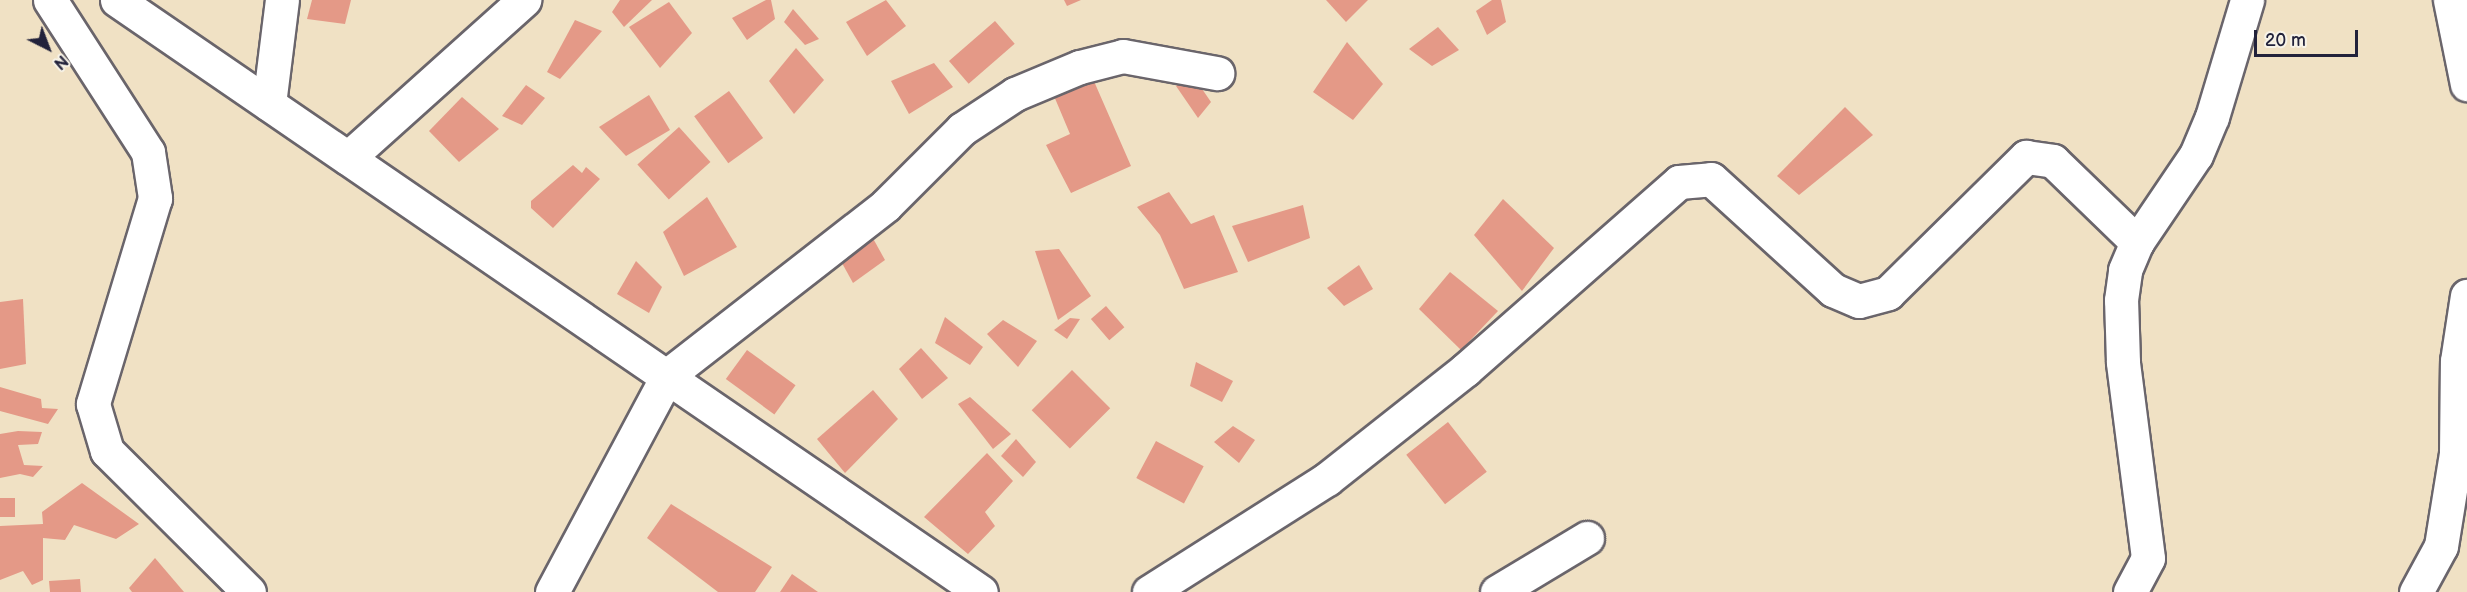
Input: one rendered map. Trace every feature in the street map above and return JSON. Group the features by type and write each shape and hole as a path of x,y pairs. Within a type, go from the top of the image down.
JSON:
{"street":[{"path":"50,0 148,152 155,198 93,404 107,451 249,592"},
{"path":"117,0 668,375 981,592"},
{"path":"269,104 282,0"},
{"path":"348,158 524,0"},
{"path":"2130,592 2148,558 2123,362 2121,310 2125,270 2137,242 2196,155 2212,117 2247,0"},
{"path":"2450,0 2467,84"},
{"path":"552,592 668,375 886,205 962,129 1015,94 1080,67 1123,56 1217,73"},
{"path":"1149,592 1327,479 1465,370 1679,182 1711,179 1833,290 1859,301 1888,293 2026,157 2053,161 2137,242"},
{"path":"2416,592 2441,546 2456,453 2457,361 2467,297"},
{"path":"1497,592 1587,538"}],"building":[{"path":"312,0 351,0 345,24 307,19"},
{"path":"620,0 652,0 624,27 612,12"},
{"path":"766,0 771,0 775,19 747,40 732,18"},
{"path":"886,0 906,26 867,56 846,22"},
{"path":"1064,0 1081,0 1067,6"},
{"path":"1326,0 1368,0 1346,22"},
{"path":"1492,0 1501,0 1506,22 1487,35 1476,11"},
{"path":"669,2 692,33 660,68 629,27"},
{"path":"793,9 819,39 805,45 784,22"},
{"path":"575,20 602,31 560,79 547,72"},
{"path":"995,21 1015,44 969,84 949,61"},
{"path":"1438,27 1459,50 1432,66 1409,49"},
{"path":"1347,42 1383,84 1353,120 1313,92"},
{"path":"796,48 824,80 794,114 769,81"},
{"path":"934,63 953,87 909,114 891,81"},
{"path":"1191,73 1211,102 1198,118 1176,86"},
{"path":"1093,79 1131,166 1071,193 1046,145 1070,134 1054,96"},
{"path":"526,85 545,98 522,125 502,116"},
{"path":"729,91 763,138 728,163 694,116"},
{"path":"649,95 670,130 626,156 599,127"},
{"path":"462,97 499,129 459,162 429,131"},
{"path":"1845,107 1873,135 1799,195 1777,176"},
{"path":"679,127 710,162 669,199 637,164"},
{"path":"573,165 582,173 586,167 600,179 553,228 531,208 531,201"},
{"path":"1169,192 1191,224 1214,215 1238,272 1184,289 1160,235 1137,207"},
{"path":"707,197 737,247 684,276 663,232"},
{"path":"1503,199 1554,248 1522,291 1474,235"},
{"path":"1303,205 1310,238 1248,262 1232,226"},
{"path":"870,233 885,260 853,283 837,254"},
{"path":"1059,249 1091,296 1058,320 1035,251"},
{"path":"636,261 662,287 649,313 617,294"},
{"path":"1359,265 1373,289 1344,306 1327,288"},
{"path":"1450,272 1498,311 1461,350 1419,309"},
{"path":"23,299 26,364 0,369 0,302"},
{"path":"1106,306 1124,327 1109,340 1091,319"},
{"path":"945,317 983,347 970,365 935,343"},
{"path":"1070,318 1080,319 1067,339 1054,330"},
{"path":"1003,320 1037,341 1018,367 987,334"},
{"path":"921,348 948,378 922,399 899,369"},
{"path":"747,350 796,385 774,414 726,379"},
{"path":"1196,362 1233,381 1222,402 1190,386"},
{"path":"1072,370 1110,408 1070,448 1032,410"},
{"path":"0,387 41,399 42,408 58,409 48,424 0,411"},
{"path":"873,390 898,419 845,473 817,439"},
{"path":"970,397 1011,434 993,449 958,404"},
{"path":"1448,422 1487,472 1445,504 1406,455"},
{"path":"1233,426 1255,440 1239,463 1214,442"},
{"path":"18,431 42,432 38,444 18,445 24,465 43,466 33,477 20,474 0,478 0,434"},
{"path":"1016,439 1036,462 1023,477 1001,456"},
{"path":"1156,441 1204,466 1184,503 1136,478"},
{"path":"987,453 1013,481 985,512 995,526 968,554 924,517"},
{"path":"82,483 139,524 116,539 74,525 65,540 43,538 43,580 32,585 23,571 0,580 0,526 43,524 42,512"},
{"path":"0,498 15,498 15,517 0,517"},
{"path":"671,504 772,567 755,592 718,592 647,538"},
{"path":"155,558 184,592 132,592 129,588"},
{"path":"792,574 818,592 780,592"},
{"path":"80,579 81,592 50,592 49,581"}]}
